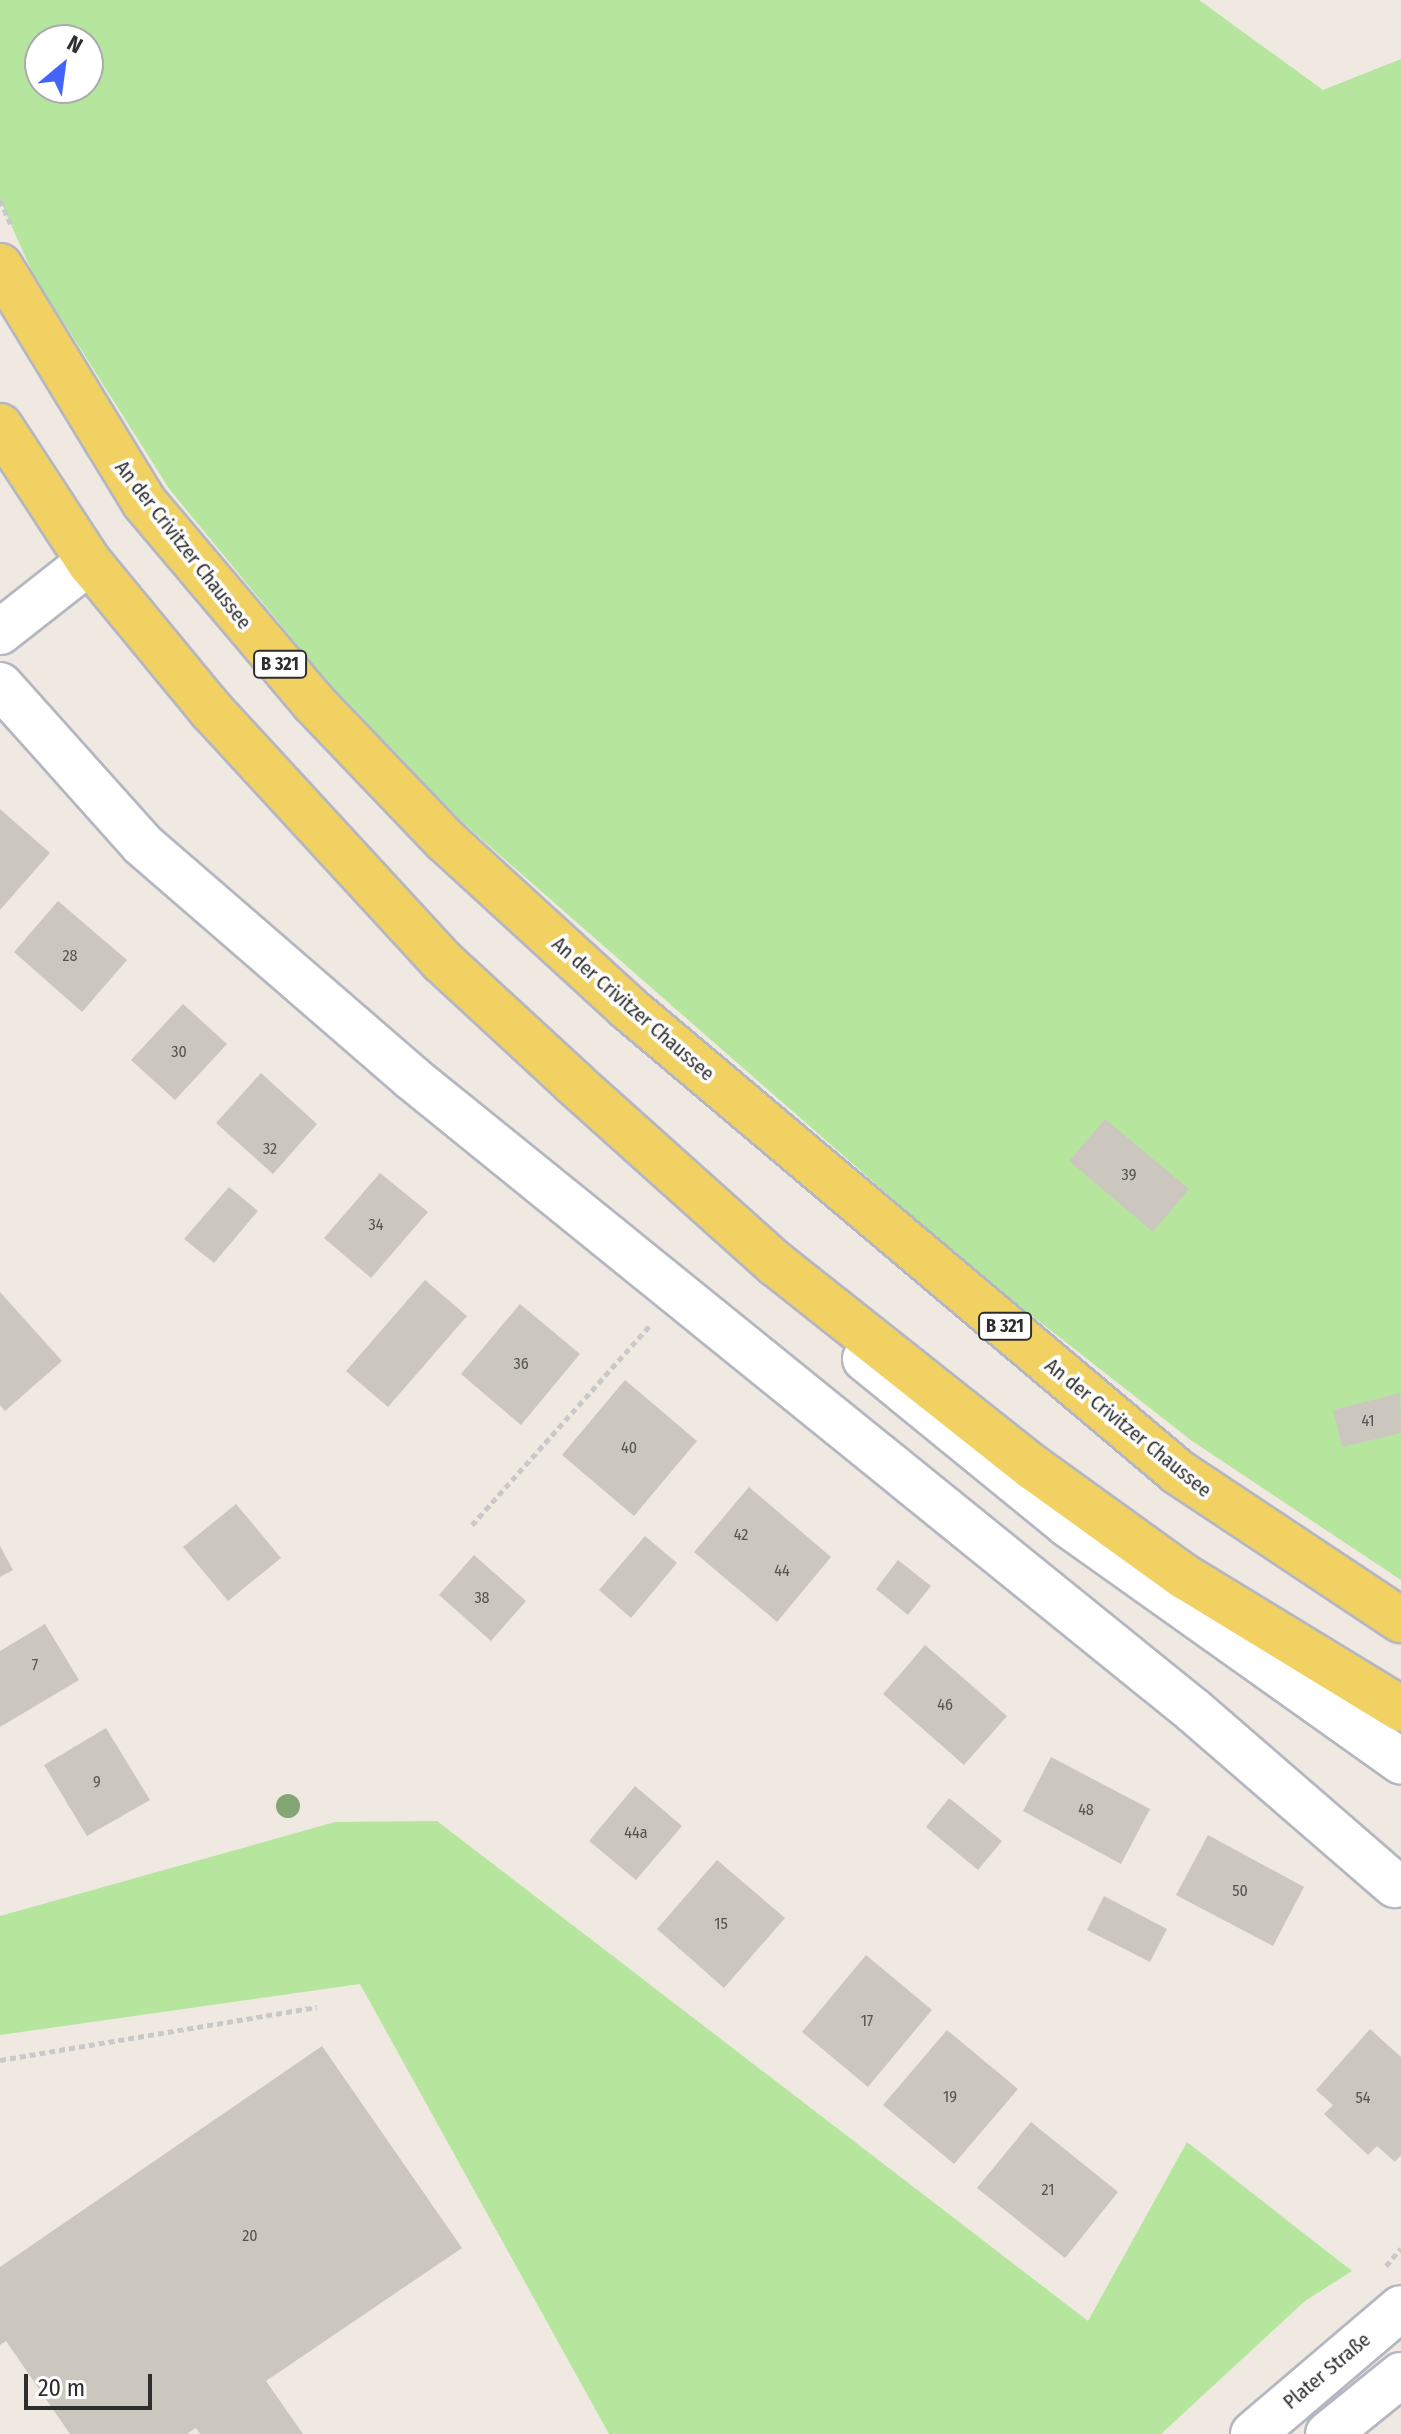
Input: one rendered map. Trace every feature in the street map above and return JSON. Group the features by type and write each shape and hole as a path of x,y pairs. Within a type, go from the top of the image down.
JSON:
{"main road":[{"name":"An der Crivitzer Chaussee","path":"8,251 144,502 313,702 446,841 627,1007 1178,1472 1401,1620"},
{"path":"0,426 89,562 212,711 442,961 776,1264 1035,1469 1185,1577 1401,1709"}],"street":[{"path":"0,632 89,562"},
{"path":"0,685 142,844 412,1078 1194,1711 1395,1885"},
{"path":"776,1264 873,1368 967,1446 1401,1761"},
{"name":"Plater Straße","path":"1253,2434 1401,2308"},
{"path":"1328,2434 1401,2375"}],"path":[{"path":"0,200 8,251"},
{"path":"472,1525 678,1294"},
{"path":"0,2060 317,2007"}],"green space":[{"path":"0,0 1199,0 1323,90 1401,59 1401,1580 1192,1441 981,1276 462,822 326,680 170,490 33,274 0,200"},
{"path":"437,1821 1088,2321 1187,2142 1352,2271 1305,2301 1161,2434 609,2434 360,1984 0,2035 0,1916 335,1822"}],"building":[{"path":"0,809 50,853 0,910"},
{"path":"58,901 127,960 82,1012 14,952"},
{"path":"183,1004 227,1044 175,1100 131,1060"},
{"path":"261,1073 317,1124 273,1174 216,1123"},
{"path":"1105,1119 1189,1189 1153,1232 1069,1161"},
{"path":"380,1173 428,1212 371,1278 324,1238"},
{"path":"229,1187 258,1211 214,1263 184,1239"},
{"path":"425,1280 467,1316 388,1407 346,1371"},
{"path":"0,1292 62,1361 5,1411 0,1405"},
{"path":"520,1304 580,1354 521,1425 461,1374"},
{"path":"625,1380 697,1441 634,1516 562,1455"},
{"path":"1400,1393 1401,1433 1342,1447 1333,1410"},
{"path":"749,1487 831,1557 777,1622 694,1552"},
{"path":"236,1504 281,1558 228,1601 183,1547"},
{"path":"645,1536 677,1563 631,1618 599,1590"},
{"path":"0,1546 13,1570 0,1577"},
{"path":"474,1555 526,1601 491,1641 439,1595"},
{"path":"898,1560 931,1586 908,1615 876,1589"},
{"path":"45,1624 79,1680 0,1727 0,1651"},
{"path":"925,1645 1007,1716 964,1765 883,1694"},
{"path":"106,1728 150,1800 87,1836 44,1765"},
{"path":"1051,1757 1150,1809 1121,1864 1023,1811"},
{"path":"635,1786 682,1826 636,1880 589,1841"},
{"path":"949,1798 1002,1841 978,1870 926,1827"},
{"path":"1208,1835 1304,1887 1273,1946 1176,1895"},
{"path":"717,1860 785,1918 724,1988 657,1929"},
{"path":"1104,1896 1167,1929 1150,1962 1087,1930"},
{"path":"866,1955 932,2010 868,2087 802,2032"},
{"path":"1370,2029 1401,2057 1401,2155 1395,2162 1377,2146 1368,2155 1324,2114 1333,2105 1316,2090"},
{"path":"947,2030 1018,2089 954,2164 883,2105"},
{"path":"322,2046 462,2248 266,2381 303,2434 200,2434 196,2428 187,2434 70,2434 6,2341 0,2345 0,2267"},
{"path":"1031,2122 1118,2192 1065,2258 977,2188"}]}
